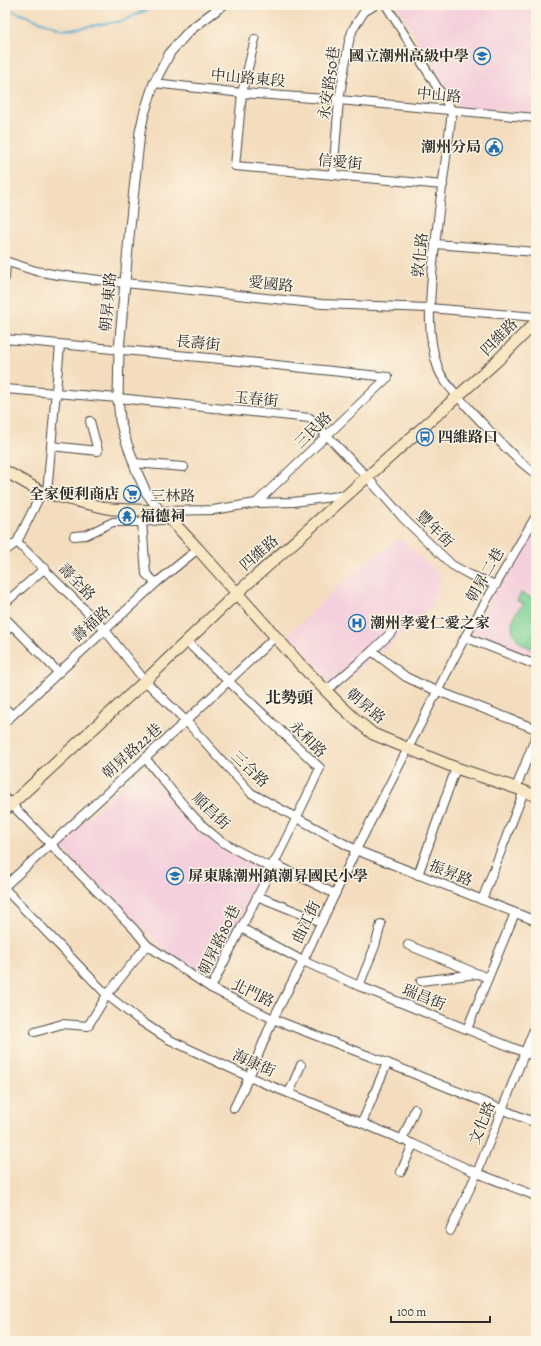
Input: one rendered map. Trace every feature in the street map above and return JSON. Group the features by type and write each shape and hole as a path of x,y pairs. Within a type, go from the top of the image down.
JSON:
{"main road":[{"name":"四維路","path":"7,804 145,681 237,593 498,360 536,322"},
{"name":"三林路","path":"5,471 45,492 68,499 111,509 160,511"},
{"name":"朝昇東路","path":"160,511 170,519 237,593"},
{"name":"朝昇路","path":"237,593 326,691 373,734 456,768 520,789 536,796"}],"street":[{"name":"朝昇東路","path":"160,511 146,492 134,463 122,428 118,398 119,350 140,132 154,83 171,51 190,30 223,5"},
{"name":"永安路50巷","path":"333,175 339,100 353,28 364,12 375,5"},
{"path":"386,5 452,110"},
{"path":"242,93 255,39"},
{"name":"中山路東段","path":"154,83 242,93 339,100"},
{"name":"信愛街","path":"242,93 235,166 442,185"},
{"name":"中山路","path":"339,100 536,118"},
{"name":"敦化路","path":"452,110 435,244 429,308 430,334 433,352 439,370 458,396 498,440 528,469 536,474"},
{"path":"435,244 536,252"},
{"path":"5,278 6,261"},
{"name":"愛國路","path":"6,261 58,275 322,304 429,308 536,317"},
{"name":"長壽街","path":"5,339 220,359 388,377"},
{"path":"5,551 16,542 45,492 51,446 60,345"},
{"name":"三民路","path":"256,503 388,377"},
{"name":"玉春街","path":"5,389 118,398 310,418 367,477"},
{"path":"51,446 98,451 90,421"},
{"path":"134,463 184,467"},
{"name":"豐年街","path":"367,477 405,520 452,565 470,575 496,584"},
{"name":"三林路","path":"160,511 213,510 256,503 293,502 347,495"},
{"path":"111,509 113,522"},
{"name":"朝昇二巷","path":"409,750 437,690 536,516"},
{"path":"74,536 86,535 113,522 142,522 170,519"},
{"path":"142,522 146,574 156,583"},
{"name":"壽全路","path":"16,542 105,630 145,681"},
{"name":"壽福路","path":"5,722 156,583 198,549"},
{"path":"5,603 44,568"},
{"path":"5,618 58,672"},
{"path":"5,632 12,625"},
{"path":"326,691 393,631"},
{"name":"朝昇路22巷","path":"5,887 49,845 186,721 276,636"},
{"path":"466,637 536,665"},
{"name":"永和路","path":"186,641 320,768 297,819"},
{"path":"372,651 406,677 536,729"},
{"name":"三合路","path":"145,681 186,721 251,793 356,850"},
{"path":"5,708 12,715"},
{"path":"482,900 520,789 536,736"},
{"name":"曲江街","path":"234,1108 249,1077 273,1019 303,961 356,850 409,750"},
{"name":"順昌街","path":"145,758 188,810 208,831 224,842 272,866 335,894"},
{"path":"418,875 456,768"},
{"name":"北門路","path":"7,804 134,929 147,945 211,988 273,1019 387,1062 536,1123"},
{"name":"朝昇路80巷","path":"211,988 256,896 297,819"},
{"name":"振昇路","path":"356,850 536,921"},
{"name":"海康街","path":"5,887 107,995 139,1020 168,1039 249,1077 413,1144 476,1173 536,1196"},
{"path":"256,896 322,922"},
{"path":"467,1029 515,913"},
{"path":"359,986 376,946 382,924"},
{"name":"瑞昌街","path":"241,928 303,961 359,986 536,1057"},
{"path":"35,1032 62,1024 88,1026 107,995 147,945"},
{"path":"408,945 488,978"},
{"path":"421,981 480,974"},
{"name":"文化路","path":"450,1231 476,1173 536,1024"},
{"path":"362,1123 387,1062"},
{"path":"289,1094 301,1065"},
{"path":"402,1140 415,1109"},
{"path":"401,1172 413,1144"}],"shaded area":[{"name":"國立潮州高級中學","path":"396,5 536,5 536,113 459,107"},
{"path":"536,517 536,657 472,633"},
{"name":"潮州孝愛仁愛之家","path":"400,538 441,576 432,606 396,640 332,690 282,640 353,572"},
{"name":"屏東縣潮州鎮潮昇國民小學","path":"142,768 204,835 226,851 263,871 208,979 177,961 58,845"}],"green space":[{"path":"521,593 536,599 536,650 522,644 517,639 512,629 513,618 524,604 517,601"}],"waterway":[{"path":"5,11 13,11 63,30 123,21 156,5"}],"place":[{"name":"國立潮州高級中學","path":"482,56"},
{"name":"潮州分局","path":"494,147"},
{"name":"四維路口","path":"425,437"},
{"name":"全家便利商店","path":"132,494"},
{"name":"福德祠","path":"127,516"},
{"name":"潮州孝愛仁愛之家","path":"357,623"},
{"name":"屏東縣潮州鎮潮昇國民小學","path":"175,876"}],"district":[{"name":"北勢頭","path":"289,698"}]}
